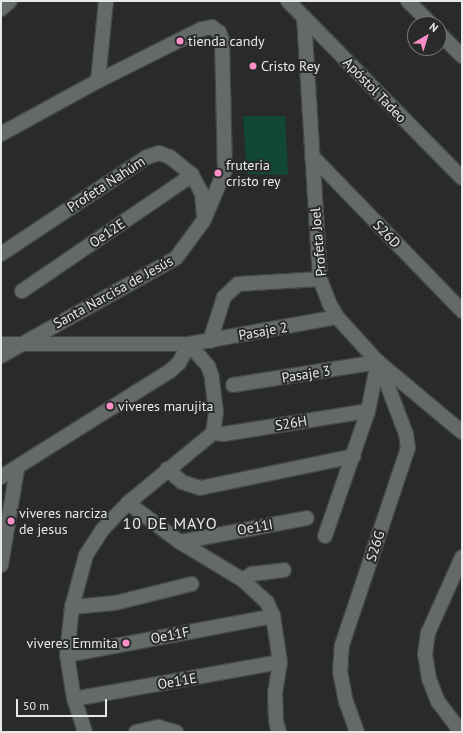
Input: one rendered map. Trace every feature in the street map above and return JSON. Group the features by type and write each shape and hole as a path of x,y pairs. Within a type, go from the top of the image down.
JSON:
{"street":[{"path":"1,9 10,1"},
{"path":"1,134 98,81 106,1"},
{"name":"Apóstol Tadeo","path":"288,1 462,178"},
{"path":"408,1 423,16"},
{"name":"Profeta Joel","path":"304,17 320,279 337,317 378,362 462,432"},
{"name":"Santa Narcisa de Jesús","path":"23,342 176,258 204,220 225,170 222,40 219,32 212,27 202,29 98,81"},
{"path":"447,41 462,56"},
{"name":"Profeta Nahúm","path":"1,254 147,156 159,153 170,157 192,175 202,194 204,220"},
{"name":"S26D","path":"312,156 462,311"},
{"name":"Oe12E","path":"22,291 192,175"},
{"path":"210,341 224,297 238,284 320,279"},
{"name":"Pasaje 2","path":"189,344 337,317"},
{"path":"1,344 23,342"},
{"path":"1,356 23,342"},
{"name":"Santa Narcisa de Jesús","path":"23,342 189,344"},
{"path":"1,477 17,469 170,371 179,363 189,344 208,366 212,376 216,412 213,432 128,503 103,529 86,555 72,606 67,655 74,699 85,732"},
{"path":"325,536 354,456 368,411 378,362"},
{"name":"Pasaje 3","path":"233,385 378,362"},
{"name":"S26G","path":"357,732 346,702 340,672 342,645 408,448 406,434 378,362"},
{"name":"S26H","path":"213,432 224,434 368,411"},
{"path":"167,469 182,482 200,488 354,456"},
{"path":"1,565 17,469"},
{"path":"128,503 180,542 243,580 267,602 273,616 280,662 275,692 276,721 279,732"},
{"name":"Oe11I","path":"180,542 307,518"},
{"path":"462,557 428,633 425,654 429,679 438,702 462,732"},
{"path":"243,580 252,574 284,570"},
{"path":"72,606 115,603 192,584"},
{"name":"Oe11F","path":"67,655 273,616"},
{"name":"Oe11E","path":"74,699 280,662"},
{"path":"136,732 158,727 176,732"}],"green space":[{"path":"243,116 285,116 288,175 247,174"}],"place":[{"name":"tienda candy","path":"180,41"},
{"name":"Cristo Rey","path":"253,66"},
{"name":"fruteria cristo rey","path":"218,173"},
{"name":"viveres marujita","path":"110,406"},
{"name":"viveres narciza de jesus","path":"11,521"},
{"name":"viveres Emmita","path":"126,643"}],"district":[{"name":"10 DE MAYO","path":"170,523"}]}
